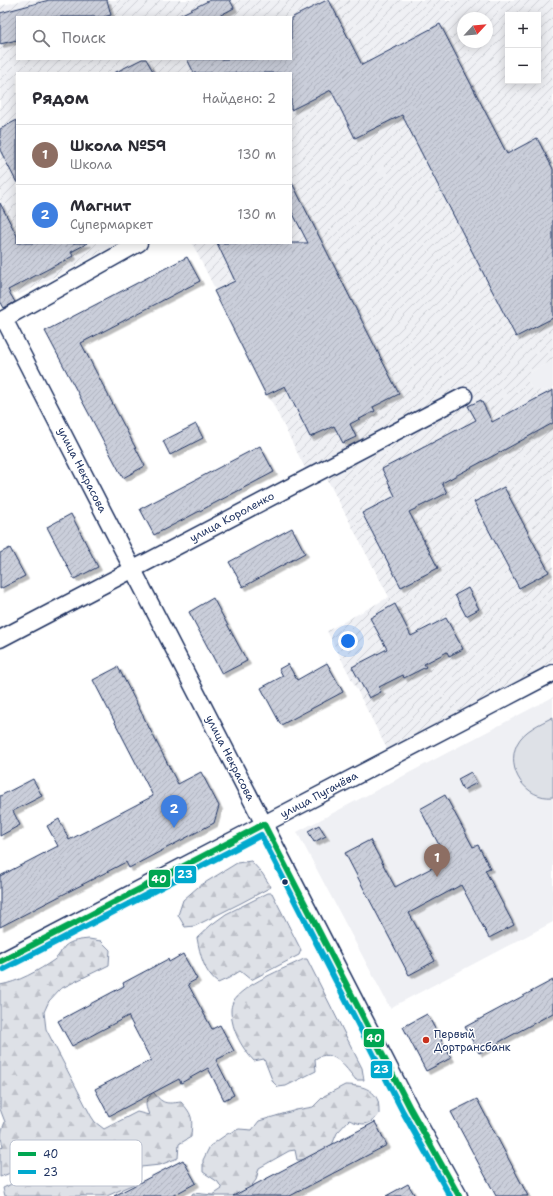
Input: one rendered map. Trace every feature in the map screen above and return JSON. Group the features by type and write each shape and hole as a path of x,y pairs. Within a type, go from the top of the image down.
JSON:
{"street":[{"path":"2,320 137,244"},
{"name":"улица Некрасова","path":"2,320 133,569 410,1108 460,1196"},
{"name":"улица Короленко","path":"0,639 464,396"},
{"name":"улица Пугачёва","path":"0,962 553,673"}],"shaded area":[{"path":"23,0 553,0 553,360 525,375 532,390 553,391 553,663 387,749 327,631 389,597 327,479 423,428 418,417 309,476 193,244 292,244 292,72 16,72 16,244 117,244 19,295 0,257 0,6"},
{"path":"553,360 553,391 532,390 525,375"},
{"path":"553,697 553,922 390,1008 297,832"}],"green space":[{"path":"553,717 553,797 543,797 534,794 520,781 516,773 514,754 520,739 528,731"},
{"path":"251,861 262,873 271,887 195,926 185,927 178,915 183,900 198,887 237,863"},
{"path":"268,893 272,893 301,950 299,955 251,980 240,971 218,983 206,969 201,957 197,938 226,914"},
{"path":"89,939 101,941 110,950 109,965 60,989 49,1001 44,1012 46,1029 91,1116 95,1122 104,1129 137,1112 149,1115 146,1102 153,1092 162,1101 171,1103 181,1102 190,1114 192,1126 191,1137 179,1144 178,1158 160,1165 142,1167 142,1140 10,1140 10,1173 0,1177 0,1149 3,1146 1,1134 5,1122 0,1109 0,985 28,976 56,959 65,946 77,941"},
{"path":"304,959 307,959 362,1068 364,1080 356,1080 343,1064 327,1055 315,1059 316,1071 286,1086 278,1087 273,1082 264,1059 254,1061 246,1052 237,1037 233,1026 231,1006 238,996 254,983"},
{"path":"345,1085 364,1088 376,1096 379,1114 372,1121 362,1124 349,1120 337,1133 332,1145 305,1160 297,1160 295,1150 289,1151 259,1168 256,1180 249,1189 238,1196 191,1196 193,1193 213,1195 222,1189 218,1182 203,1172 203,1160 210,1146 227,1134 239,1129 252,1130 259,1121 296,1110 313,1107 324,1096"},
{"path":"10,1185 10,1186 129,1186 107,1196 5,1196 3,1188"}],"building":[{"path":"49,0 107,0 111,15 16,16 16,40 0,44 0,13"},
{"path":"210,0 230,0 234,8 219,16 178,16"},
{"path":"329,0 362,65 440,24 507,154 537,138 553,169 553,318 516,337 402,115 355,138 331,90 292,110 292,72 194,72 188,60 292,60 292,18"},
{"path":"140,60 147,60 153,72 116,72"},
{"path":"16,121 16,181 0,150 0,129"},
{"path":"292,183 399,394 373,407 375,411 350,424 356,437 343,443 334,426 310,437 285,386 266,395 214,291 235,281 217,244 308,243 292,212"},
{"path":"0,203 16,234 16,244 86,244 71,252 73,256 8,290 15,302 4,308 0,301"},
{"path":"187,257 200,281 81,343 145,466 123,478 45,331"},
{"path":"553,390 553,423 442,483 447,493 409,512 438,568 401,587 362,513 395,496 382,469 476,420 468,406 481,400 492,422"},
{"path":"196,424 203,438 170,455 163,441"},
{"path":"260,446 274,472 154,535 140,509"},
{"path":"504,487 549,572 519,588 474,502"},
{"path":"71,514 98,567 74,579 47,527"},
{"path":"292,528 305,553 243,587 229,562"},
{"path":"10,548 25,576 0,589 0,553"},
{"path":"468,588 479,609 466,616 455,595"},
{"path":"213,598 247,661 222,674 189,612"},
{"path":"395,604 411,636 446,618 463,649 449,656 447,652 424,664 426,667 404,678 403,675 379,687 381,692 369,698 352,667 387,649 370,618"},
{"path":"327,663 343,692 281,725 261,688 283,676 279,669 288,664 297,680"},
{"path":"118,667 178,784 201,772 219,806 214,823 129,868 126,862 0,927 0,876 58,846 47,826 59,819 69,840 153,796 93,680"},
{"path":"471,772 477,783 463,790 458,779"},
{"path":"33,779 42,796 13,811 20,825 0,836 0,796"},
{"path":"445,795 473,847 478,845 490,868 485,870 514,925 489,938 461,885 409,913 435,961 409,975 345,853 370,840 395,887 447,860 420,809"},
{"path":"319,825 326,836 314,842 308,831"},
{"path":"183,954 197,979 188,984 212,1029 220,1025 234,1051 216,1060 234,1095 224,1100 208,1068 181,1083 179,1079 109,1116 95,1089 151,1060 128,1016 72,1046 58,1021 124,986 123,983 168,959 169,962"},
{"path":"553,980 553,1013 479,1053 465,1027"},
{"path":"427,1014 451,1058 426,1071 403,1027"},
{"path":"477,1099 528,1196 496,1196 451,1112"},
{"path":"375,1122 387,1145 290,1196 233,1196"},
{"path":"183,1160 196,1183 172,1196 114,1196 133,1186 142,1186 142,1181"},
{"path":"408,1184 415,1196 386,1196"}],"transit line":[{"name":"40","path":"0,962 264,824 410,1108 459,1196"},
{"name":"23","path":"4,969 261,835 403,1112 450,1196"}],"place":[{"name":"Магнит","path":"174,828"},
{"name":"Школа №59","path":"437,877"},
{"name":"Первый Дортрансбанк","path":"426,1040"}]}
